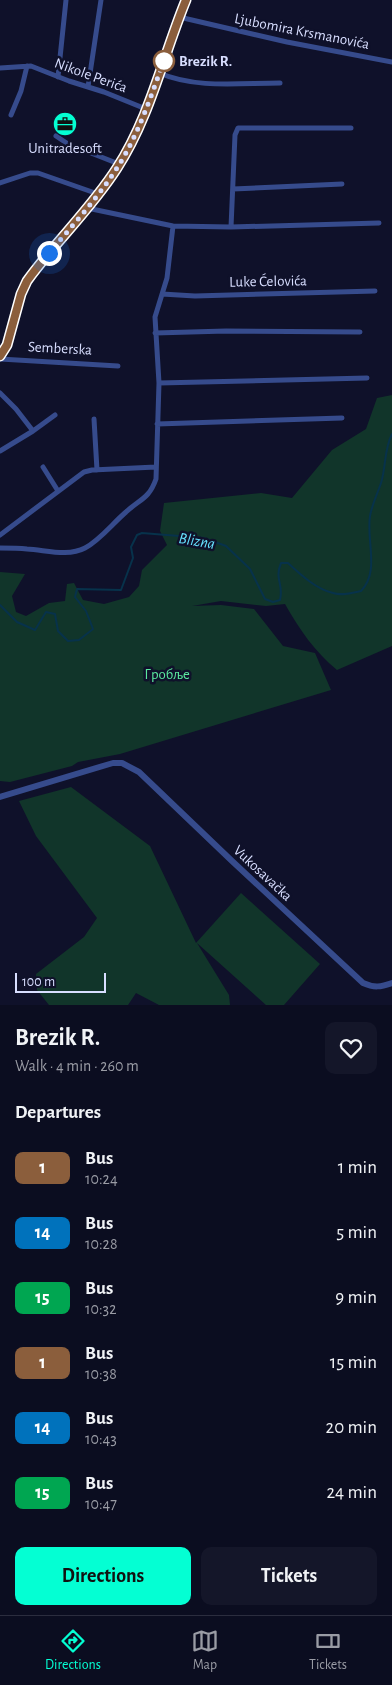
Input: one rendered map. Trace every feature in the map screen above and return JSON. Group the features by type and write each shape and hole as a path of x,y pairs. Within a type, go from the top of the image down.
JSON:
{"main road":[{"name":"Semberska","path":"0,357 7,345 21,294 27,281 87,208 119,164 146,109 186,0"}],"street":[{"path":"58,76 66,0"},
{"path":"88,87 101,0"},
{"name":"Ljubomira Krsmanovića","path":"179,17 278,40 392,62"},
{"path":"11,115 21,91 27,66"},
{"name":"Nikole Perića","path":"0,68 27,66 40,69 146,109"},
{"path":"159,73 184,82 210,84 280,83"},
{"path":"231,227 235,135 238,128 351,128"},
{"path":"56,136 68,144 119,164"},
{"path":"0,183 38,172 98,194"},
{"path":"233,189 342,184"},
{"path":"87,208 173,226 231,227 379,223"},
{"path":"0,548 66,553 85,548 96,541 128,510 150,493 156,479 159,383 155,317 167,278 173,226"},
{"name":"Luke Ćelovića","path":"162,294 195,296 375,291"},
{"path":"155,333 226,331 360,332"},
{"name":"Semberska","path":"0,357 118,366"},
{"path":"159,383 367,378"},
{"path":"0,393 16,409 33,431"},
{"path":"0,451 55,415"},
{"path":"157,424 342,418"},
{"path":"94,419 97,470"},
{"path":"43,467 58,491"},
{"path":"0,534 84,472 156,467"},
{"name":"Vukosavačka","path":"0,797 113,763 122,763 139,772 154,785 219,849 363,983 371,987 392,983"}],"green space":[{"name":"Гробље","path":"392,395 392,646 337,670 308,640 285,604 266,606 221,601 192,606 221,605 254,609 283,646 315,653 331,690 120,754 78,762 72,766 10,782 0,781 0,572 25,574 12,596 16,612 26,616 49,603 65,601 67,584 74,583 83,600 104,604 129,597 139,586 142,570 167,545 160,531 164,503 261,493 292,498 332,450 366,429 377,398"},
{"path":"71,787 150,846 196,943 241,893 320,964 284,1005 266,1005 197,943 229,995 230,1005 159,1005 136,993 128,1005 49,1005 37,990 36,974 84,937 97,918 36,836 19,801"}],"waterway":[{"name":"Blizna","path":"0,605 17,622 35,630 46,612 55,614 58,631 68,641 79,640 93,629 86,611 75,597 77,589 121,590 133,558 131,547 137,535 142,533 204,538 226,546 250,569 265,599 273,602 280,600 281,589 278,574 281,563 288,563 309,581 327,591 336,594 361,591 370,575 370,516 383,477 389,440 392,434"}],"bus line":[{"name":"1","path":"0,356 7,345 15,312 27,281 98,194 123,157 146,109 186,0"}],"place":[{"name":"Brezik R.","path":"164,61"},
{"name":"Unitradesoft","path":"65,124"}],"route":[{"path":"49,253 117,168 146,109 166,55 164,61"}]}
